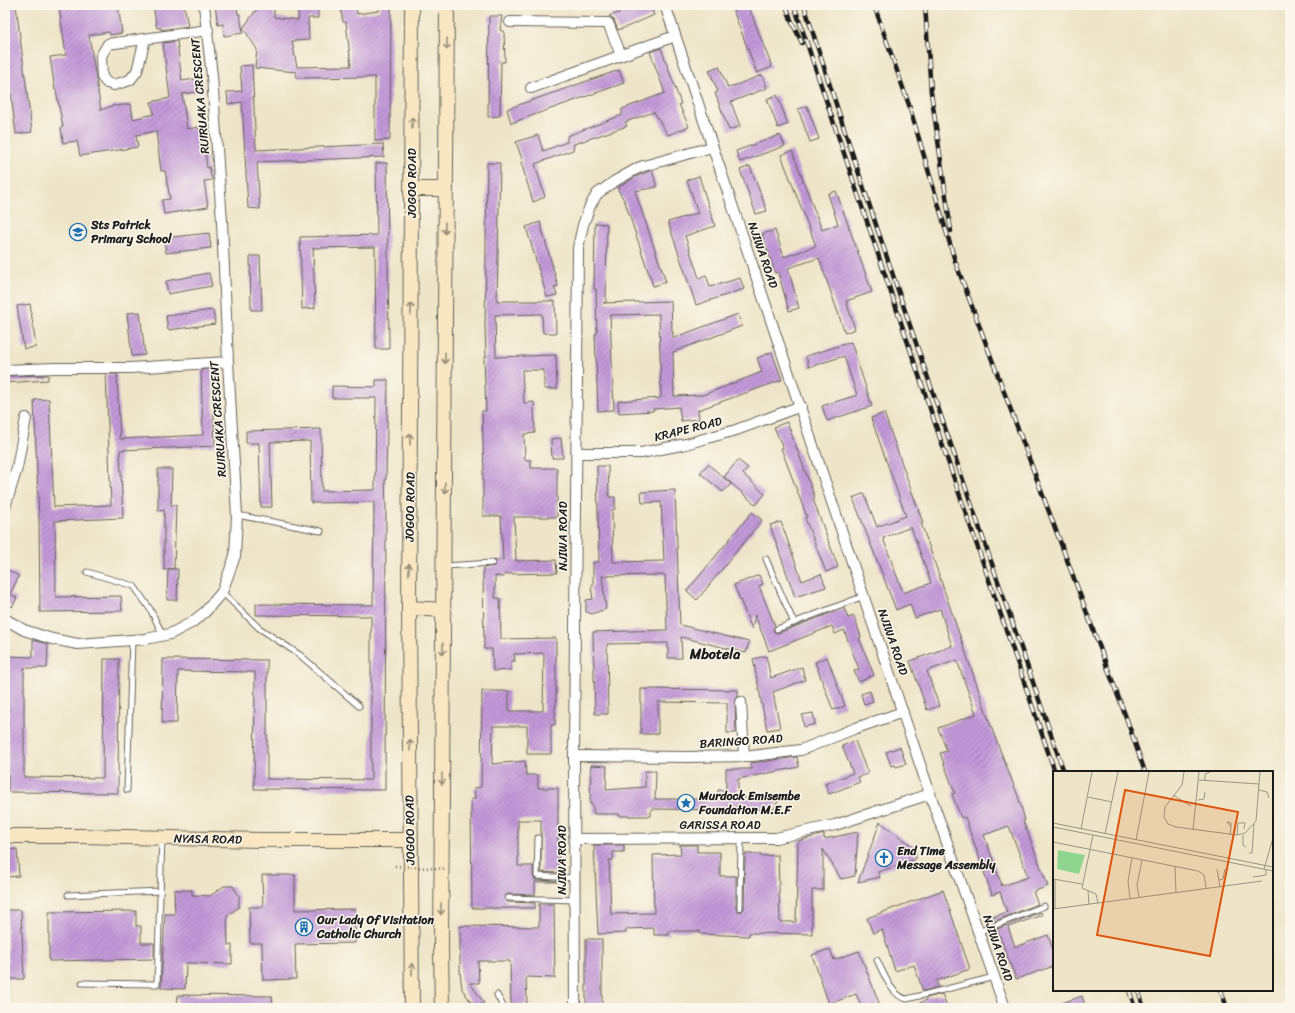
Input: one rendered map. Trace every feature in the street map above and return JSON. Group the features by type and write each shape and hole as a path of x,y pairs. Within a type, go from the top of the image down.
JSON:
{"main road":[{"name":"JOGOO ROAD","path":"412,5 409,608 412,1008"},
{"path":"442,1008 441,949 447,5"},
{"path":"412,189 446,189"},
{"path":"409,608 444,610"},
{"name":"NYASA ROAD","path":"5,836 410,840"}],"street":[{"name":"RUIRUAKA CRESCENT","path":"5,619 24,630 52,639 78,644 132,640 170,634 191,624 205,612 222,592 235,556 237,515 222,222 213,84 204,5"},
{"name":"NJIWA ROAD","path":"665,5 801,406 930,794 1004,1008"},
{"path":"510,22 608,23 621,55"},
{"path":"145,39 137,71 130,80 114,85 107,83 102,76 101,56 108,44 208,30"},
{"path":"531,88 675,36"},
{"name":"NJIWA ROAD","path":"575,1008 576,839 574,756 577,453 576,325 578,248 583,225 590,206 598,194 615,181 640,167 712,147"},
{"path":"5,370 130,368 228,362"},
{"name":"KRAPE ROAD","path":"577,453 641,453 686,444 736,430 801,406"},
{"path":"5,507 17,468 26,418"},
{"path":"741,702 744,756"},
{"name":"BARINGO ROAD","path":"574,756 686,758 744,756 801,750 856,728 903,712"},
{"name":"GARISSA ROAD","path":"576,839 776,838 828,826 930,794"}],"lane":[{"path":"237,515 321,531"},
{"path":"766,558 794,623"},
{"path":"444,566 492,563"},
{"path":"87,572 134,586 150,609 162,636"},
{"path":"222,592 259,628 300,655 359,706"},
{"path":"777,629 864,596"},
{"path":"127,790 132,640"},
{"path":"82,983 157,984 162,838"},
{"path":"538,838 537,876 575,878"},
{"path":"740,908 741,838"},
{"path":"68,895 160,891"},
{"path":"508,898 575,900"},
{"path":"978,932 1044,906"},
{"path":"877,960 888,982 898,996 907,999 994,977"},
{"path":"497,995 504,1008"}],"path":[{"path":"395,866 447,869"}],"building":[{"path":"5,5 16,5 32,132 16,134 5,46"},
{"path":"70,5 71,9 118,5 122,33 110,35 109,32 89,35 101,110 115,105 131,104 133,119 154,114 151,102 170,98 163,43 177,41 182,81 201,78 204,91 182,94 187,129 199,127 203,152 205,152 207,168 209,167 212,180 204,181 208,207 164,214 162,200 170,199 165,171 161,171 156,131 136,135 138,147 80,156 77,141 63,143 61,127 63,127 50,57 66,55 59,7"},
{"path":"153,5 184,5 188,26 161,30 161,28 157,28"},
{"path":"215,5 237,5 243,33 224,36 223,24 218,25"},
{"path":"260,5 274,5 274,17 298,20 298,7 318,7 318,18 308,18 309,40 292,41 297,67 351,66 346,22 343,22 340,5 356,5 357,14 379,11 380,5 391,5 390,140 375,141 375,77 297,78 296,72 255,68 257,49 243,28"},
{"path":"637,5 649,5 654,15 618,30 614,20 609,16 638,7"},
{"path":"731,5 748,5 772,67 757,73"},
{"path":"489,16 502,16 500,30 504,32 505,62 501,62 500,116 488,117"},
{"path":"661,48 681,104 679,104 689,127 668,135 654,112 625,122 627,126 574,144 573,150 535,164 545,197 533,202 521,162 523,162 516,142 538,135 543,151 567,142 567,136 622,115 622,109 665,93 650,52"},
{"path":"252,65 256,150 383,144 384,157 257,162 260,209 248,208 242,102 228,104 227,92 242,91 240,66"},
{"path":"719,66 728,88 762,75 767,88 731,102 740,126 729,130 715,93 718,92 709,70"},
{"path":"619,70 624,83 511,123 507,109"},
{"path":"777,95 788,124 778,128 767,99"},
{"path":"807,106 819,139 810,142 798,109"},
{"path":"780,135 785,146 740,162 736,151"},
{"path":"792,151 822,230 838,224 828,194 836,191 872,292 846,301 855,329 845,333 819,258 788,268 799,308 789,311 778,272 775,273 762,234 775,230 784,257 816,246 781,155"},
{"path":"376,163 387,163 389,349 376,349 375,247 313,248 315,308 302,309 300,237 377,235"},
{"path":"487,163 500,163 497,301 555,301 556,333 543,333 542,314 495,315 496,357 556,355 557,389 544,389 544,370 522,370 524,403 534,402 535,433 524,434 525,460 531,460 531,468 557,468 557,517 514,517 516,561 556,560 557,573 504,574 504,577 495,576 495,598 500,598 501,639 556,638 556,706 555,725 551,725 551,754 527,754 527,726 493,726 492,764 525,761 526,775 538,775 538,788 558,788 558,873 541,872 541,820 518,820 518,866 533,866 533,876 535,880 558,882 535,882 535,895 508,894 504,898 508,902 535,903 535,908 472,908 471,799 475,799 474,788 481,787 482,691 509,691 509,711 543,711 544,653 514,654 515,661 511,661 511,670 493,671 492,649 484,649 483,568 494,566 496,563 495,560 503,560 501,516 483,516 484,470 482,411 486,411 484,358 486,357"},
{"path":"750,166 767,211 756,214 740,170"},
{"path":"652,170 657,187 635,191 666,282 653,286 625,202 617,188 637,176"},
{"path":"699,176 715,226 685,236 699,278 706,275 710,287 740,278 744,289 696,305 668,222 698,213 687,180"},
{"path":"540,222 558,286 554,287 557,295 547,297 526,227"},
{"path":"595,223 607,224 606,302 603,303 671,301 673,338 738,314 742,326 673,352 674,396 703,395 762,372 757,358 772,352 782,380 698,410 699,419 681,421 679,407 653,409 653,411 619,413 618,401 661,397 659,314 610,315 614,410 598,411 595,334 597,334 596,289 594,289"},
{"path":"209,233 211,248 166,253 164,238"},
{"path":"250,256 260,256 262,310 251,310"},
{"path":"209,273 212,286 168,294 166,281"},
{"path":"30,304 36,347 24,349 17,306"},
{"path":"213,310 215,324 168,330 166,316"},
{"path":"140,312 145,355 132,356 127,313"},
{"path":"851,342 872,406 827,421 822,406 857,395 844,356 809,367 806,356"},
{"path":"212,369 215,446 120,450 123,518 55,521 56,597 121,596 122,611 40,612 39,519 34,400 49,399 54,507 111,505 106,374 117,374 120,439 203,435 201,370"},
{"path":"48,375 48,380 5,383 5,376"},
{"path":"376,380 388,380 385,479 385,790 254,789 255,672 178,671 177,723 162,723 163,659 267,660 267,779 371,780 371,616 256,615 256,604 373,605 374,502 311,503 310,441 270,442 272,507 261,507 259,443 246,443 246,431 321,429 322,491 375,490 376,398 332,398 332,386 376,387"},
{"path":"884,413 923,523 921,523 993,732 1018,796 1025,820 1023,821 1048,886 1033,892 1038,904 995,921 993,917 1007,912 1000,892 992,895 965,817 961,818 952,794 955,793 940,753 947,751 938,728 976,714 957,660 927,671 939,706 927,710 910,661 952,646 940,609 915,618 910,604 896,610 853,498 864,493 877,527 906,516 871,418","holes":["911,527 931,583 903,593 883,538","1009,826 1028,877 1002,886 984,835"]},
{"path":"787,422 838,567 826,572 805,518 807,517 781,448 783,448 774,427"},
{"path":"561,438 563,458 552,458 551,439"},
{"path":"738,460 748,468 743,474 765,494 756,505 724,477"},
{"path":"708,464 731,484 723,492 700,473"},
{"path":"597,466 608,466 609,497 615,497 615,509 612,510 613,562 664,561 661,502 642,503 641,492 675,490 680,625 749,642 746,653 681,637 682,658 668,658 668,643 607,644 608,714 595,714 593,632 667,630 665,575 602,576 606,609 591,614 586,612 586,600 593,599 591,587 593,586 593,562 599,562"},
{"path":"158,469 172,469 171,505 176,505 174,568 164,570 164,510 158,511"},
{"path":"752,512 762,520 697,600 687,591"},
{"path":"781,522 802,581 821,574 826,587 795,597 770,525"},
{"path":"5,569 19,576 10,594 17,598 12,607 6,603 5,605"},
{"path":"168,569 178,569 177,600 167,600"},
{"path":"759,575 763,584 759,586 775,626 773,629 774,632 778,633 844,608 848,618 854,616 861,637 859,638 874,675 859,682 854,671 859,669 844,630 835,634 832,626 769,651 755,615 752,629 734,585"},
{"path":"33,640 48,644 47,668 24,668 24,777 103,778 104,659 119,659 118,793 8,792 8,670 5,670 5,656 33,657"},
{"path":"766,656 771,678 802,667 805,680 773,692 780,728 767,730 753,659"},
{"path":"827,657 845,706 833,710 815,662"},
{"path":"641,689 738,690 738,696 735,702 736,733 727,733 727,703 658,702 658,734 641,734"},
{"path":"870,691 873,701 864,704 861,694"},
{"path":"813,713 815,724 804,727 802,715"},
{"path":"855,741 868,774 858,777 860,782 829,794 825,784 853,773 842,746"},
{"path":"900,747 906,764 896,767 895,765 891,766 886,752"},
{"path":"797,757 799,767 738,779 738,797 767,800 782,793 774,809 766,810 736,807 736,810 651,809 651,816 619,816 619,814 594,814 592,804 590,804 591,765 607,766 606,790 645,787 645,771 656,771 655,799 718,799 718,790 726,790 726,769 752,769 751,763"},
{"path":"880,822 915,848 916,859 878,872 880,877 858,882"},
{"path":"858,832 855,876 841,879 823,849 823,890 812,890 812,934 749,933 749,936 700,934 700,931 669,931 669,935 654,935 654,928 626,929 626,933 598,934 594,845 624,845 624,852 613,852 613,860 609,860 611,914 654,913 653,855 681,854 680,845 697,845 697,852 720,852 720,876 736,876 736,908 740,912 744,908 745,854 760,854 760,856 778,855 780,922 796,922 798,841 824,834 824,839"},
{"path":"17,849 19,876 5,877 5,850"},
{"name":"Our Lady Of Visitation Catholic Church","path":"262,875 295,875 295,910 355,909 355,943 295,944 296,979 263,980 262,943 250,943 249,907 263,907"},
{"path":"224,886 233,886 239,896 239,907 227,916 228,945 232,945 232,964 186,963 185,989 161,988 165,914 175,914 174,890 192,890 192,895 210,896"},
{"path":"943,890 970,969 936,981 939,987 923,991 914,965 895,971 882,929 873,933 867,918"},
{"path":"539,904 554,904 555,978 526,977 527,1004 511,1004 510,961 478,961 479,983 470,983 484,1003 475,1008 462,989 460,972 460,926 539,927"},
{"path":"6,910 21,910 24,979 5,979 5,963 8,963"},
{"path":"136,911 136,926 141,926 141,943 154,943 154,959 49,961 49,912"},
{"path":"1041,912 1042,915 1008,927 1015,947 1048,935 1053,950 1053,966 1016,979 997,929"},
{"path":"586,939 602,939 602,1008 586,1008"},
{"path":"830,949 834,960 859,951 881,1008 862,1008 856,994 829,1004 812,955"},
{"path":"942,994 948,1008 910,1008 926,1000 926,998"},
{"path":"178,995 272,996 273,1008 177,1008"},
{"path":"1082,996 1086,1008 1051,1007"}],"railway":[{"path":"786,5 791,20 802,43"},
{"path":"794,5 939,435 1055,771"},
{"path":"804,5 899,293 1064,771"},
{"path":"874,5 909,105 955,261 1127,720 1145,771"},
{"path":"925,5 931,92 951,231"},
{"path":"1129,991 1135,1008"},
{"path":"1138,991 1144,1008"},
{"path":"1221,991 1227,1008"}],"place":[{"name":"Sts Patrick Primary School","path":"78,232"},
{"name":"Murdock Emisembe Foundation M.E.F","path":"686,803"},
{"name":"End Time Message Assembly","path":"884,858"},
{"name":"Our Lady Of Visitation Catholic Church","path":"304,927"}],"district":[{"name":"Mbotela","path":"715,654"}]}
